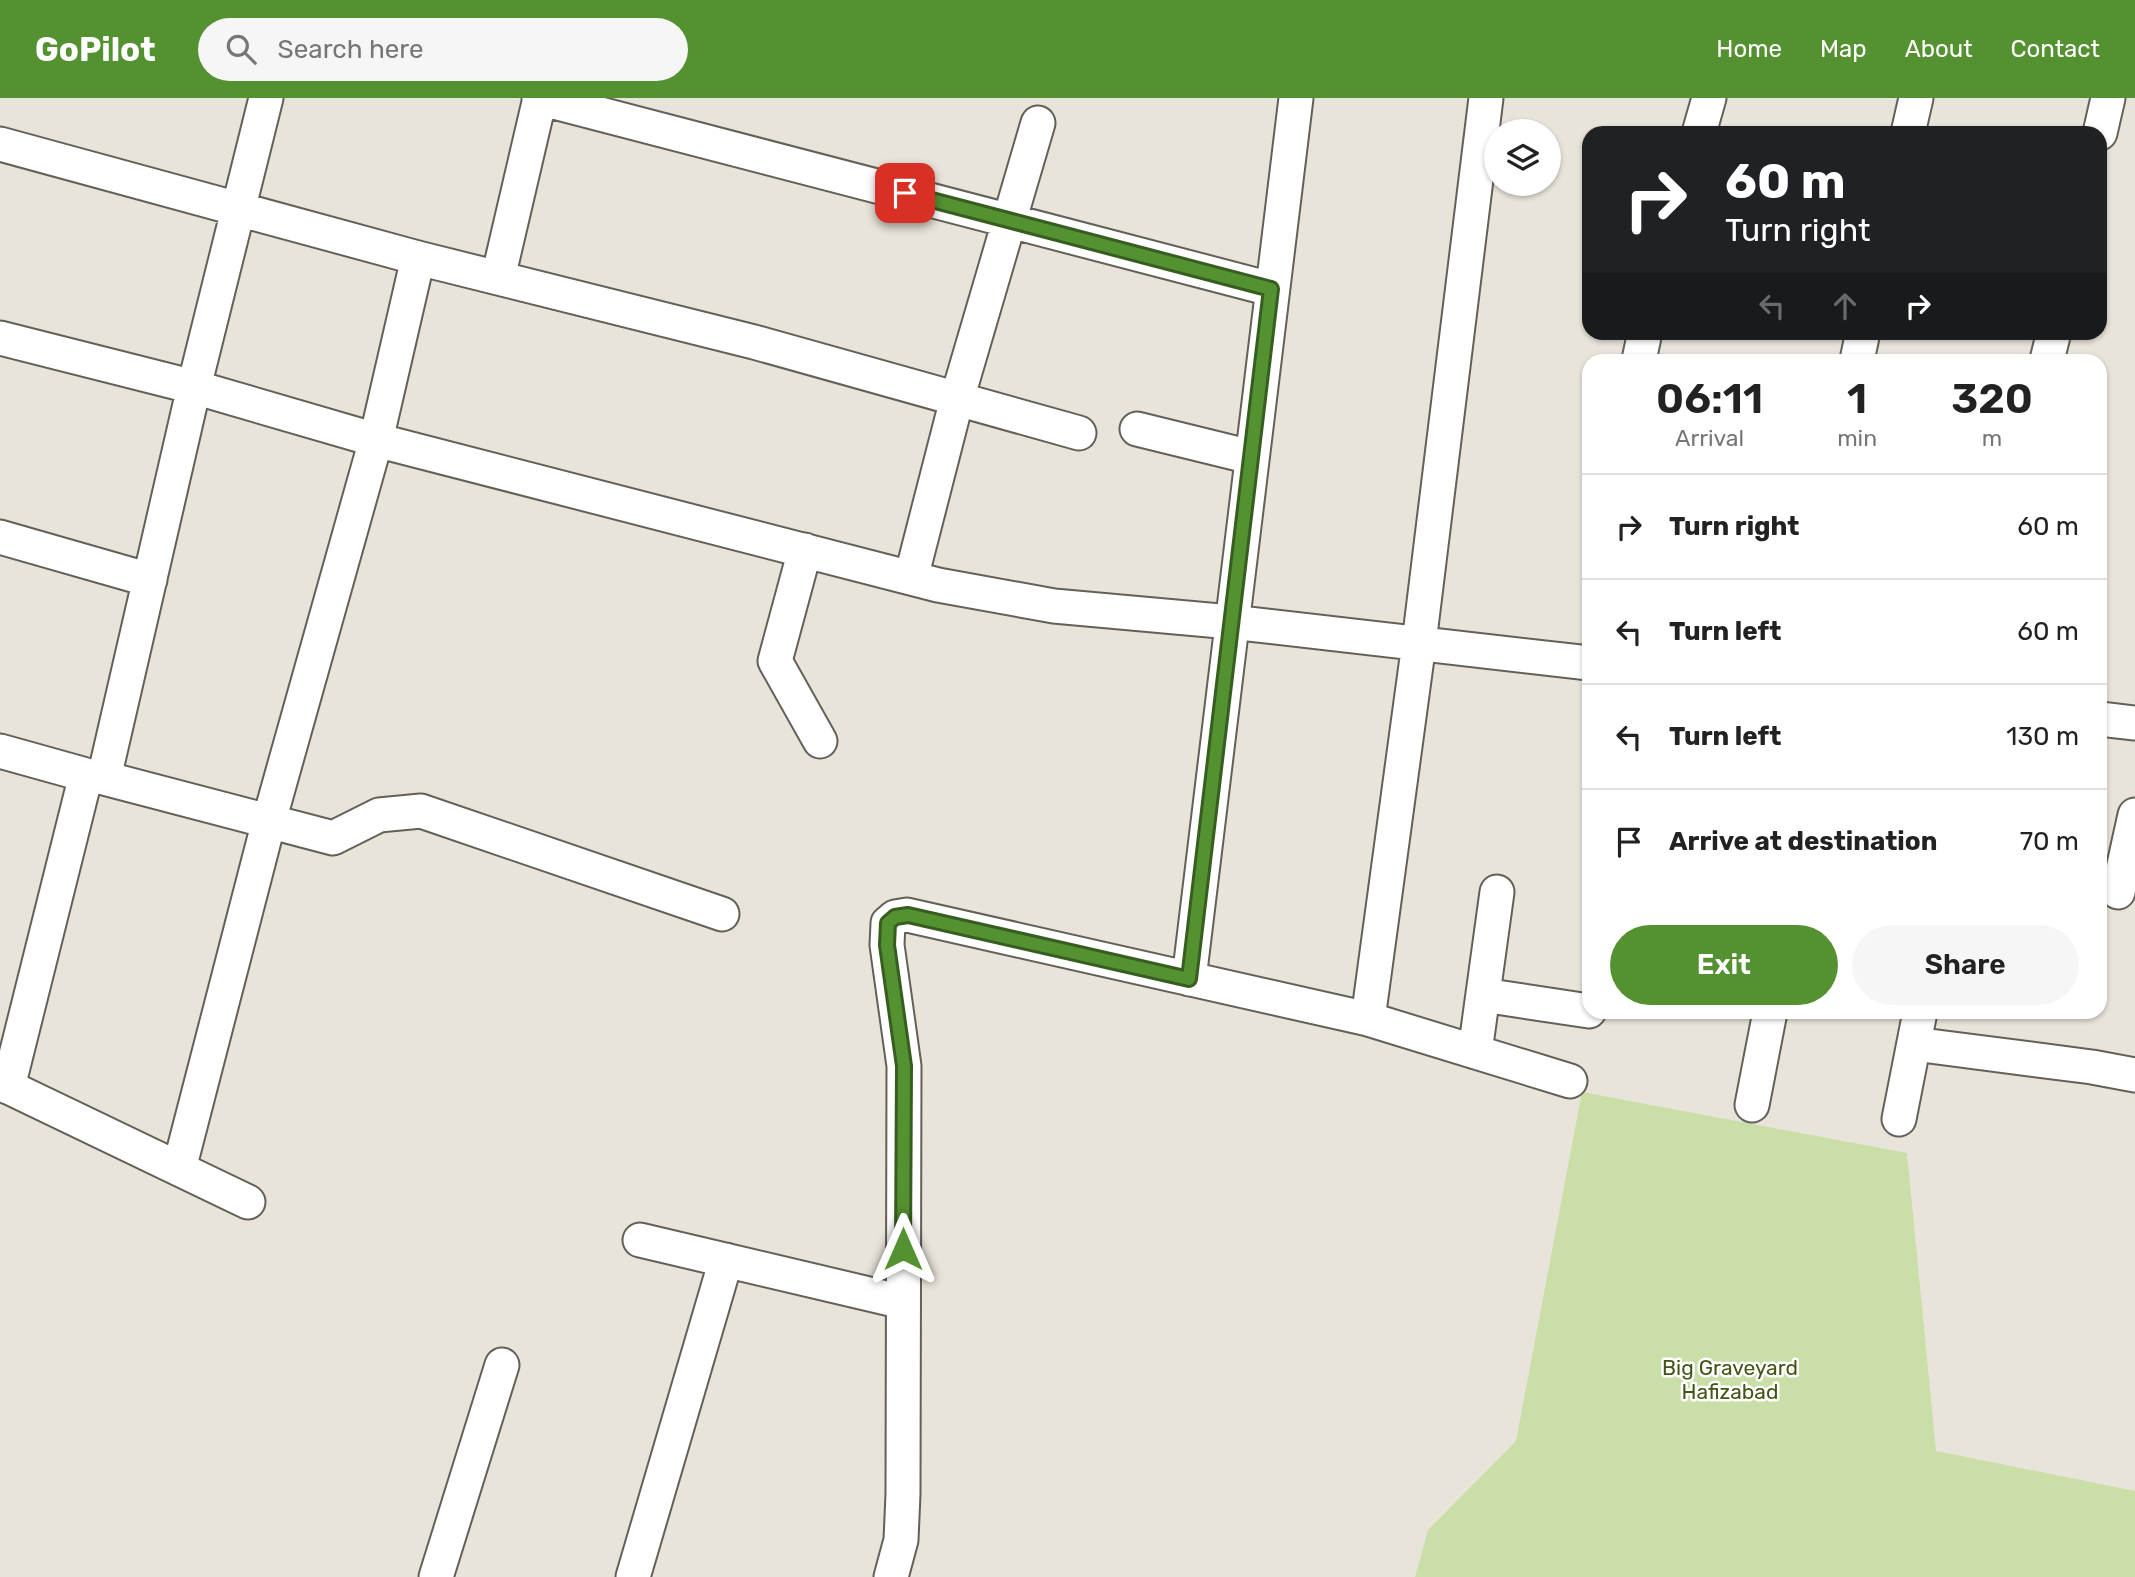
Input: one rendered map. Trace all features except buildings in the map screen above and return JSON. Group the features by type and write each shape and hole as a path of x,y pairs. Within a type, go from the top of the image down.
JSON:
{"street":[{"path":"248,1202 4,1085 95,777 149,580 266,98"},
{"path":"498,278 539,98 1271,289"},
{"path":"1368,1019 1419,643 1486,98"},
{"path":"1701,126 1709,98"},
{"path":"1910,126 1916,98"},
{"path":"2102,126 2108,98"},
{"path":"1189,979 1271,289 1287,99"},
{"path":"911,578 957,399 1038,123"},
{"path":"0,144 418,258 754,342 1079,433"},
{"path":"179,1169 269,821 376,440 418,258"},
{"path":"0,338 194,387 376,440 911,578 1054,606 1231,622 1582,662"},
{"path":"1137,429 1251,457"},
{"path":"0,537 149,580"},
{"path":"805,550 775,661 820,741"},
{"path":"2107,720 2135,723"},
{"path":"0,751 333,838 379,815 421,811 722,914"},
{"path":"2118,892 2135,815"},
{"path":"1475,1052 1497,892"},
{"path":"891,1577 901,1540 903,1494 904,1066 887,945 888,923 895,917 908,915 1368,1019 1570,1081"},
{"path":"1483,995 1582,1010"},
{"path":"1752,1105 1769,1019"},
{"path":"1899,1119 1918,1019"},
{"path":"1913,1044 2135,1075"},
{"path":"640,1240 903,1302"},
{"path":"633,1577 726,1260"},
{"path":"436,1577 502,1365"}],"green space":[{"name":"Big Graveyard Hafizabad","path":"1582,1092 1907,1153 1936,1451 2135,1491 2135,1577 1415,1577 1428,1530 1516,1441"}],"route":[{"path":"903,1249 904,1066 887,945 888,923 895,917 908,915 1189,979 1271,289 905,193"}]}
